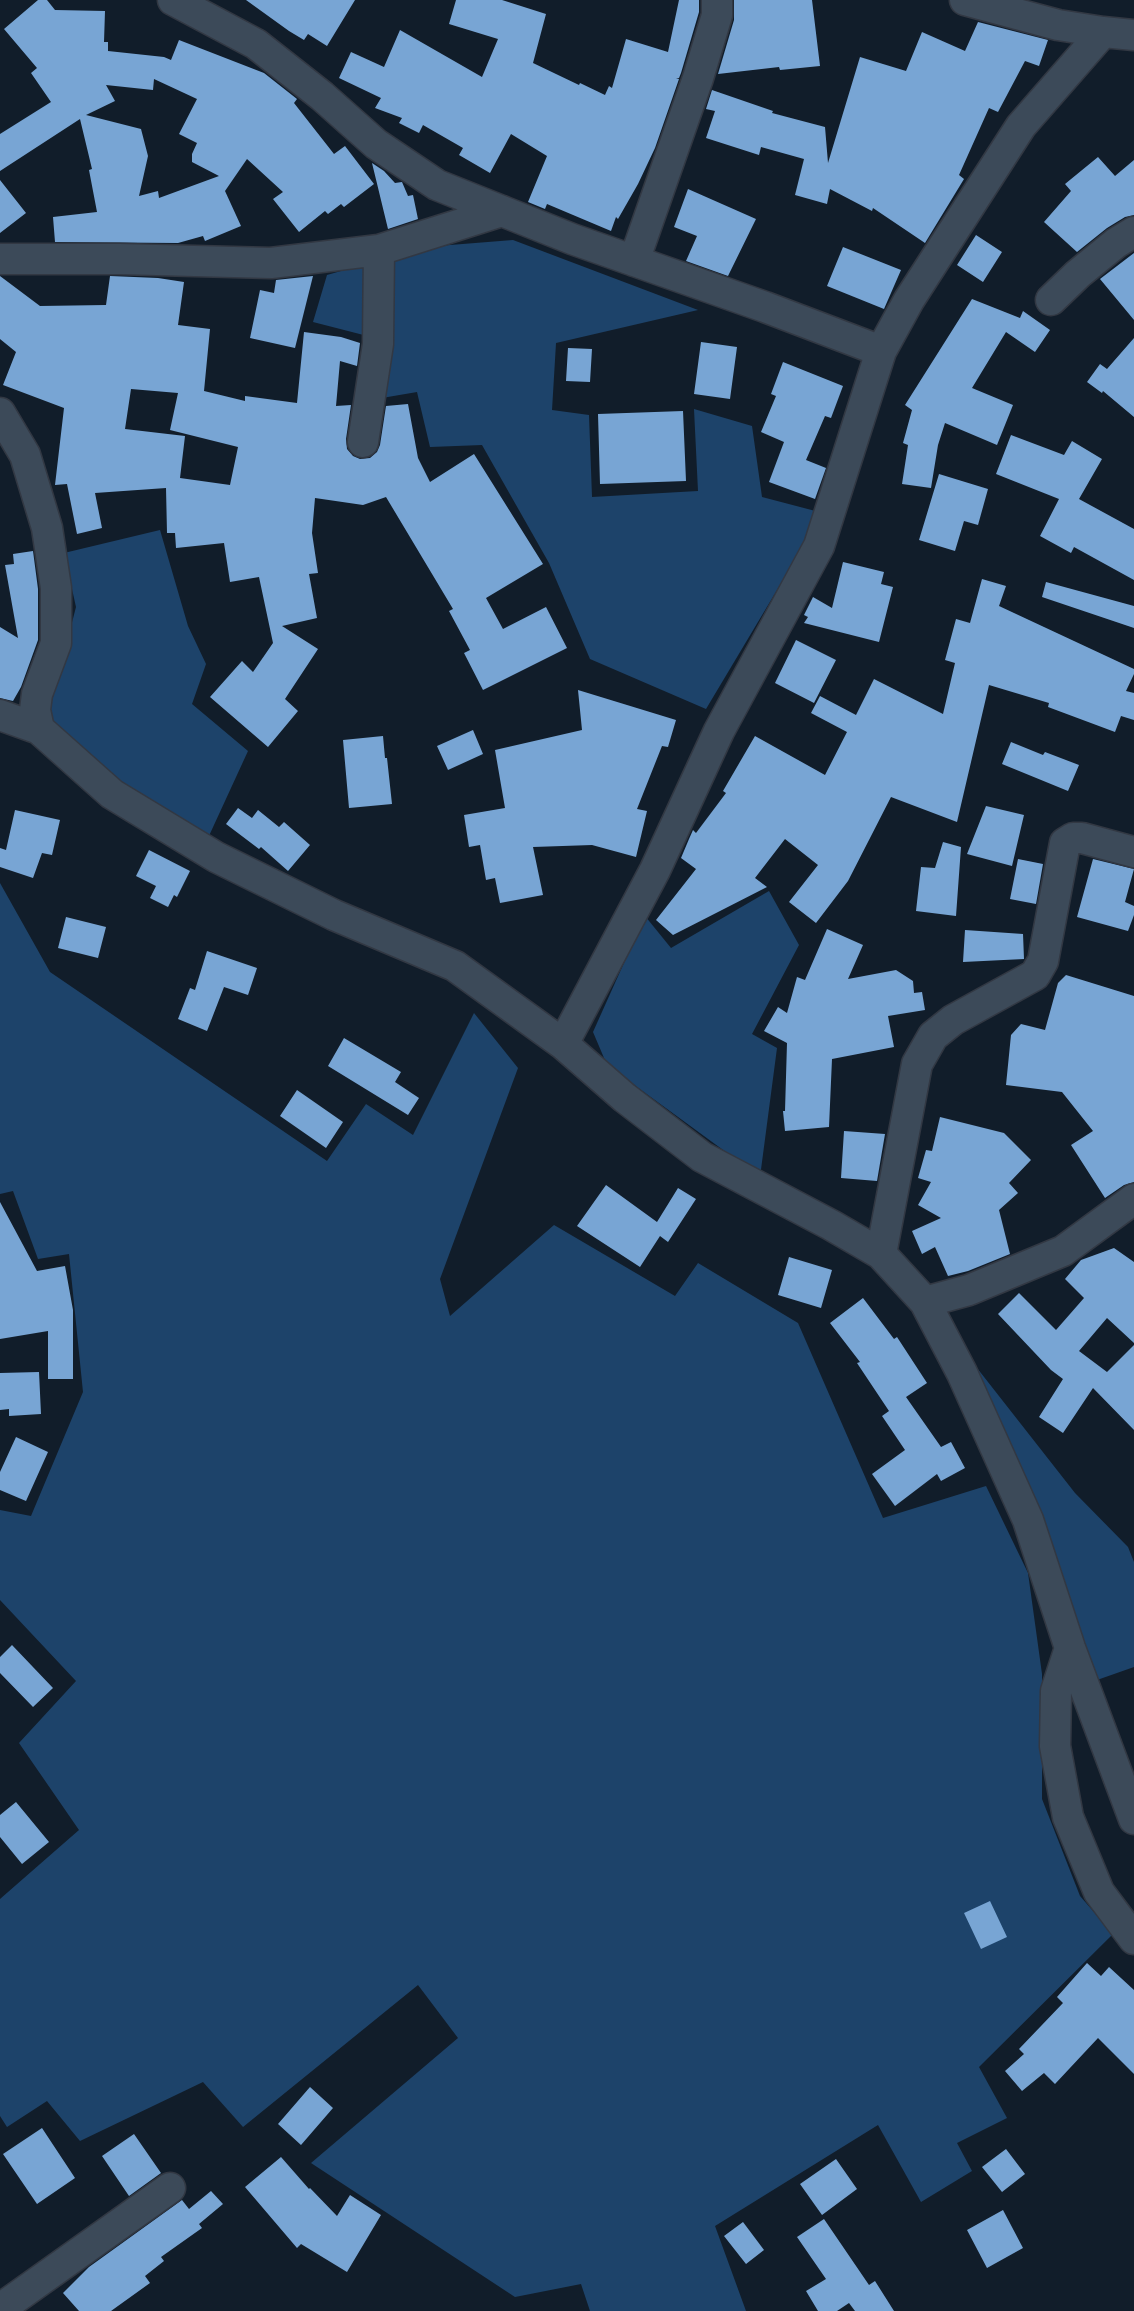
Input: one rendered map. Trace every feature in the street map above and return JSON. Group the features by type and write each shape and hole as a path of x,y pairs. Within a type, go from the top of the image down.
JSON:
{"street":[{"path":"173,0 256,44 322,96 376,144 438,185 634,261 881,351"},
{"path":"634,261 698,78 717,15 716,0"},
{"path":"965,0 1058,25 1134,35"},
{"path":"563,1044 655,870 719,731 820,546 881,351 909,300 1021,125 1102,32"},
{"path":"0,259 271,262 379,250 502,211"},
{"path":"1051,300 1107,250 1134,232"},
{"path":"363,442 378,344 379,250"},
{"path":"0,413 25,455 47,528 56,588 56,643 37,694 35,710 39,729"},
{"path":"0,715 39,729 112,794 228,862 334,915 455,966 563,1044 625,1098 702,1157 881,1254 925,1303 962,1373 1028,1520 1070,1648 1134,1819"},
{"path":"881,1254 917,1064 933,1036 953,1020 1035,975 1043,961 1065,843 1073,838 1082,838 1134,852"},
{"path":"925,1303 969,1290 1063,1251 1134,1199"},
{"path":"1070,1648 1056,1691 1055,1746 1068,1817 1099,1892 1134,1939"},
{"path":"0,2309 170,2188"}],"shaded area":[{"path":"513,240 698,310 556,343 552,410 589,415 592,497 698,491 694,409 752,426 762,497 823,513 706,709 590,659 549,563 482,445 430,447 417,392 376,399 383,340 313,322 327,275 425,247"},
{"path":"160,530 188,626 206,664 192,704 248,751 208,838 81,760 47,720 76,607 64,553"},
{"path":"0,883 50,972 327,1161 366,1104 413,1135 474,1013 518,1068 440,1279 450,1316 554,1225 675,1296 698,1263 798,1323 883,1518 986,1486 1028,1573 1042,1674 1042,1799 1080,1896 1113,1934 979,2067 1007,2118 957,2143 972,2171 921,2202 878,2125 715,2226 746,2311 590,2311 581,2284 515,2297 311,2163 458,2038 418,1985 243,2127 203,2082 80,2141 47,2101 7,2127 0,2116 0,1899 79,1830 19,1743 76,1681 0,1600 0,1510 31,1516 83,1392 69,1254 38,1259 13,1191 0,1194"},
{"path":"769,891 799,945 752,1034 777,1048 760,1177 607,1065 593,1032 645,916 671,948"},
{"path":"977,1368 1075,1493 1128,1547 1134,1562 1134,1667 1097,1680"}],"building":[{"path":"38,0 47,0 55,10 105,11 104,42 108,42 108,51 171,60 179,40 264,73 297,99 294,103 334,154 345,146 374,184 344,207 341,204 328,214 325,211 299,232 273,199 283,192 247,159 225,191 241,226 205,241 203,236 178,243 55,242 53,217 97,212 89,170 92,169 80,119 0,171 0,134 51,102 31,73 37,68 4,29","holes":["154,79 197,99 179,134 197,143 192,162 219,176 159,198 158,191 139,196 148,156 141,129 86,115 115,101 106,85 153,90"]},
{"path":"246,0 355,0 327,46 308,34 304,40"},
{"path":"456,0 502,0 546,14 533,63 605,95 609,86 612,88 626,39 668,52 679,0 699,0 699,12 681,73 679,78 676,78 679,79 655,148 638,184 618,219 616,217 611,231 547,204 545,209 528,202 547,156 511,134 490,173 459,155 463,148 423,125 419,133 399,123 402,118 375,108 381,98 339,78 351,52 384,67 400,30 482,77 498,39 449,24"},
{"path":"734,0 812,0 820,66 780,70 779,67 718,74 734,20"},
{"path":"978,22 1048,40 1039,66 1025,61 998,112 989,108 959,175 964,179 925,243 873,208 872,211 830,189 827,204 795,195 804,159 761,147 759,155 706,138 715,111 706,109 712,90 773,111 772,113 825,127 828,163 860,57 906,71 922,32 965,51"},
{"path":"1098,157 1115,176 1134,160 1134,215 1125,217 1107,228 1077,252 1044,222 1071,191 1065,184"},
{"path":"372,163 395,183 402,182 408,196 413,195 418,219 388,229"},
{"path":"0,180 26,213 0,233"},
{"path":"688,189 756,219 728,276 686,261 697,236 674,227"},
{"path":"976,235 1002,252 983,282 957,265"},
{"path":"843,247 901,270 884,309 827,286"},
{"path":"1134,253 1134,320 1100,279"},
{"path":"0,276 40,306 106,305 110,276 184,282 178,325 210,329 204,391 245,401 245,396 297,403 304,332 341,337 360,343 357,366 340,361 336,406 351,405 347,449 360,459 370,458 380,445 386,406 408,404 418,458 430,482 474,454 543,564 486,598 503,629 546,607 567,648 483,690 464,653 470,650 449,611 453,609 386,497 363,505 315,498 312,533 318,573 309,574 317,618 282,626 318,649 285,699 298,711 268,747 210,697 242,661 253,672 273,643 259,577 230,582 224,543 176,548 175,533 167,533 166,488 95,493 102,528 77,534 67,484 55,485 64,408 3,385 16,352 0,339","holes":["131,389 178,393 170,430 238,447 230,485 180,478 185,436 125,429"]},
{"path":"313,276 295,348 250,338 260,290 274,293 276,280"},
{"path":"972,299 1020,318 1023,311 1050,330 1035,352 1006,332 972,388 1013,405 997,445 945,423 938,445 931,488 902,484 908,445 903,443 912,410 905,405"},
{"path":"1134,338 1134,417 1103,391 1102,393 1087,382 1100,364 1107,369"},
{"path":"701,342 737,347 730,399 694,394"},
{"path":"568,348 592,349 590,382 566,381"},
{"path":"783,362 843,386 831,418 825,416 806,460 826,468 815,499 769,482 784,442 761,432 776,396 771,394"},
{"path":"683,411 686,481 600,484 598,414"},
{"path":"1011,435 1064,455 1072,441 1102,459 1079,499 1134,529 1134,580 1074,547 1071,553 1040,536 1059,499 996,474"},
{"path":"939,474 988,489 978,525 964,521 955,551 919,540"},
{"path":"33,551 38,589 38,640 13,701 0,698 0,627 18,638 5,565 14,564 13,554"},
{"path":"843,562 884,572 881,584 893,587 879,642 804,623 808,617 804,615 813,597 832,608"},
{"path":"982,579 1006,586 999,606 1134,669 1126,691 1134,693 1134,720 1121,716 1115,732 1048,707 1049,703 989,685 957,822 891,797 848,881 816,923 789,902 818,865 785,839 755,878 767,887 673,935 656,920 696,869 681,858 689,839 693,830 696,833 726,793 723,791 755,736 825,775 847,732 811,713 820,696 856,715 874,679 943,714 955,663 945,660 956,619 970,623"},
{"path":"1046,582 1134,606 1134,628 1042,597"},
{"path":"796,640 836,660 814,703 775,683"},
{"path":"578,690 676,720 668,747 662,746 637,809 647,811 636,857 592,845 533,847 543,895 500,903 495,878 486,880 480,845 469,847 464,815 505,808 495,750 582,730"},
{"path":"473,730 483,754 448,770 437,746"},
{"path":"383,736 392,804 349,808 343,740"},
{"path":"1011,742 1079,765 1068,791 1002,764"},
{"path":"986,806 1024,815 1012,866 967,854"},
{"path":"238,808 252,818 258,810 279,827 284,822 310,845 288,871 261,847 259,849 226,824"},
{"path":"15,810 60,820 52,855 42,853 33,878 0,867 0,848 6,850"},
{"path":"943,842 961,847 956,916 916,911 921,867 935,868"},
{"path":"149,850 190,871 177,897 174,895 168,907 150,898 156,886 136,876"},
{"path":"1018,859 1043,864 1036,904 1010,899"},
{"path":"1093,859 1134,869 1125,902 1134,906 1134,915 1128,931 1077,917"},
{"path":"66,917 106,927 98,958 58,948"},
{"path":"827,929 863,945 848,979 896,970 913,981 914,993 922,992 925,1010 888,1016 894,1047 832,1059 829,1127 785,1131 783,1111 787,1043 764,1031 778,1007 787,1013 797,977 805,980"},
{"path":"965,930 1023,934 1024,959 963,962"},
{"path":"207,951 257,968 248,995 224,987 207,1031 178,1019 190,988 195,990"},
{"path":"1066,975 1134,996 1134,1182 1124,1185 1105,1198 1071,1145 1093,1131 1062,1092 1006,1085 1011,1035 1021,1024 1045,1030 1058,983"},
{"path":"344,1038 401,1072 395,1082 419,1098 408,1115 328,1066"},
{"path":"297,1090 343,1122 326,1148 280,1116"},
{"path":"940,1117 1004,1133 1031,1160 1009,1183 1018,1193 999,1210 1010,1254 948,1276 935,1247 922,1254 912,1231 941,1218 918,1205 931,1182 918,1178 926,1150 932,1151"},
{"path":"844,1131 885,1134 877,1181 841,1178"},
{"path":"606,1185 657,1222 678,1188 696,1199 668,1242 660,1236 640,1267 577,1226"},
{"path":"0,1202 37,1271 65,1266 73,1310 73,1379 48,1379 48,1331 0,1339"},
{"path":"1114,1248 1134,1262 1134,1343 1107,1318 1079,1351 1107,1372 1134,1345 1134,1430 1093,1388 1063,1433 1039,1417 1063,1379 1051,1370 998,1314 1019,1293 1056,1330 1084,1298 1065,1279 1081,1260"},
{"path":"789,1257 832,1270 821,1308 778,1295"},
{"path":"863,1298 894,1339 897,1337 927,1383 906,1397 941,1447 951,1442 965,1468 941,1481 937,1474 895,1506 872,1474 905,1450 882,1416 889,1411 857,1363 860,1362 830,1323"},
{"path":"39,1372 41,1414 9,1416 9,1409 0,1410 0,1373"},
{"path":"16,1437 48,1452 26,1501 0,1490 0,1472"},
{"path":"12,1645 53,1688 33,1707 0,1673 0,1657"},
{"path":"16,1802 49,1842 22,1864 0,1837 0,1815"},
{"path":"990,1901 1007,1937 981,1949 964,1913"},
{"path":"1087,1963 1101,1976 1109,1967 1134,1990 1134,2074 1098,2038 1055,2084 1044,2073 1022,2091 1005,2071 1024,2054 1019,2049 1063,2003 1057,1997"},
{"path":"310,2087 333,2108 301,2145 278,2124"},
{"path":"42,2128 75,2178 37,2204 3,2154"},
{"path":"134,2134 161,2173 129,2196 102,2156"},
{"path":"1006,2149 1025,2174 1002,2192 982,2167"},
{"path":"281,2157 337,2216 350,2195 381,2215 347,2272 301,2244 297,2248 245,2187"},
{"path":"836,2159 857,2189 822,2215 800,2184"},
{"path":"211,2191 223,2204 199,2224 202,2228 161,2257 164,2261 145,2276 150,2283 111,2311 79,2311 63,2293 89,2267 182,2200 189,2209"},
{"path":"1003,2210 1023,2248 987,2268 967,2230"},
{"path":"824,2219 869,2285 875,2281 894,2311 855,2311 849,2303 837,2311 818,2311 806,2291 826,2279 797,2237"},
{"path":"743,2222 764,2250 746,2264 724,2236"}]}
